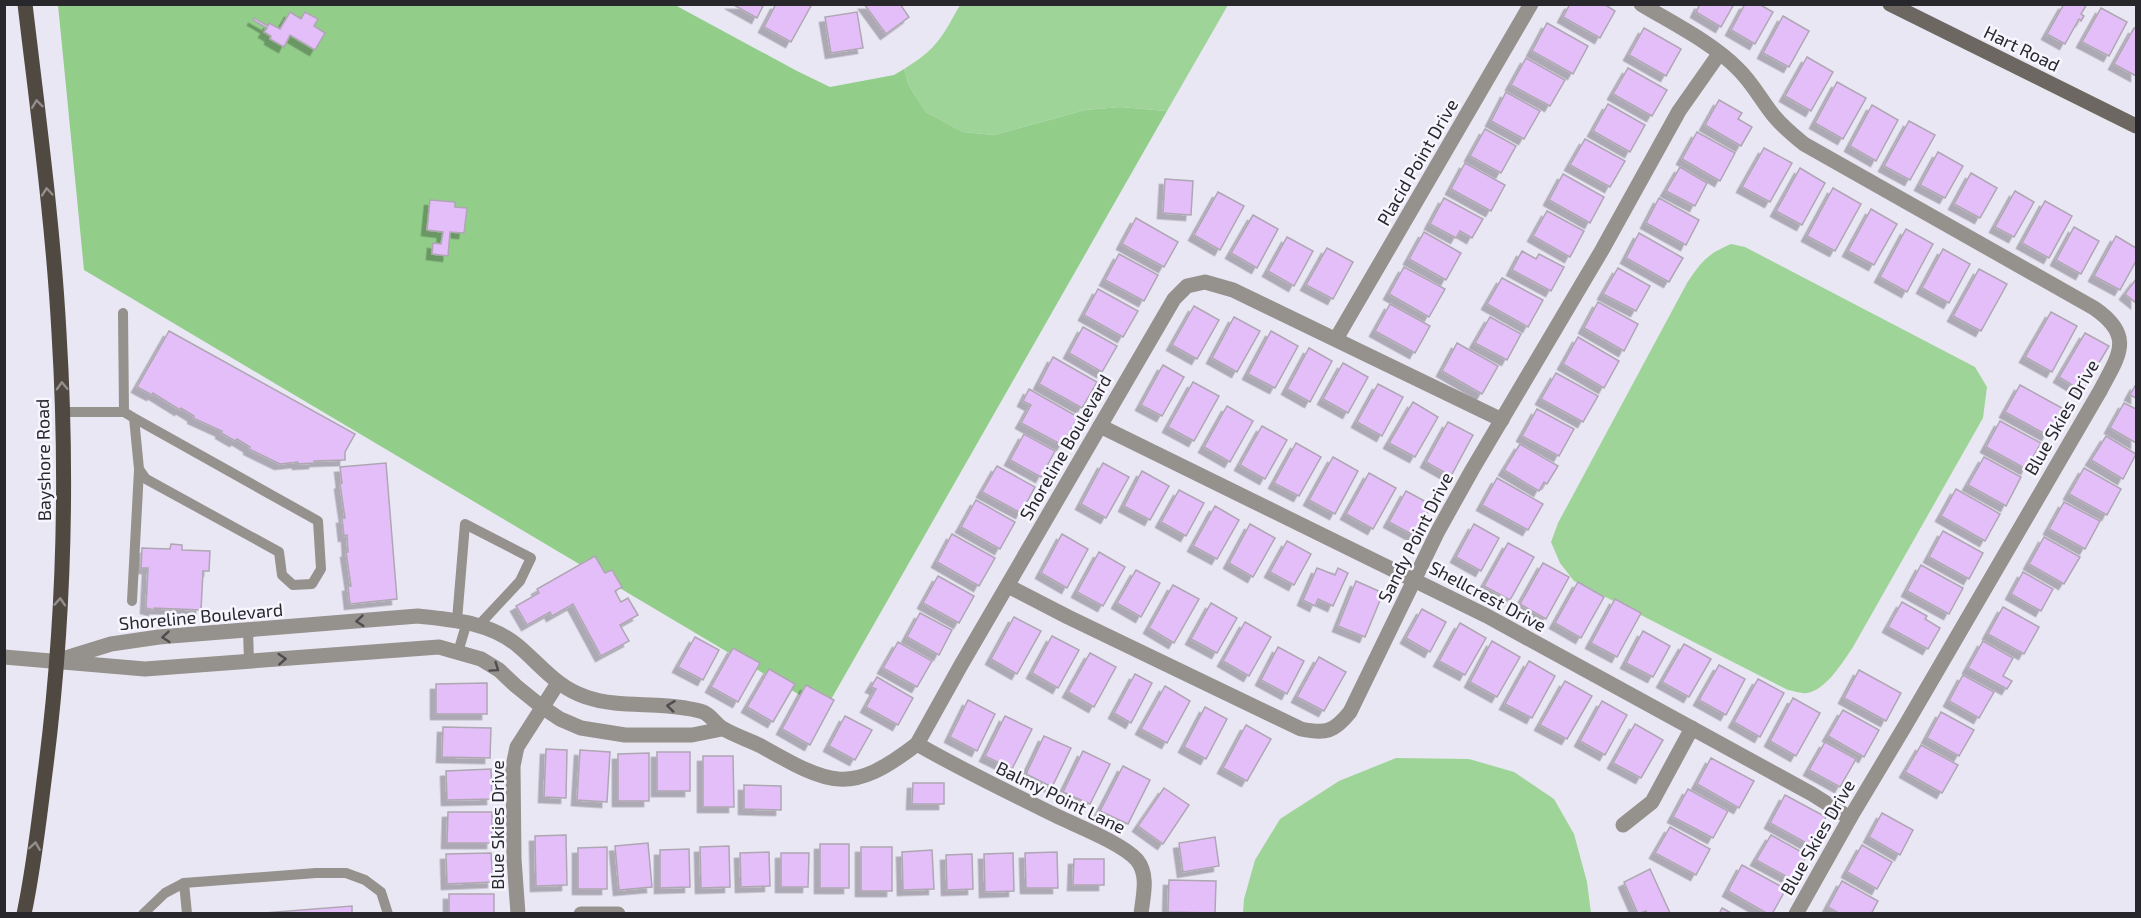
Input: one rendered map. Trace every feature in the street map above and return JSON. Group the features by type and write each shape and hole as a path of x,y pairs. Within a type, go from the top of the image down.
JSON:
{"main road":[{"name":"Bayshore Road","path":"24,914 51,729 64,549 59,330 46,174 26,4"}],"street":[{"name":"Placid Point Drive","path":"1336,339 1531,4"},
{"path":"1641,4 1719,54"},
{"name":"Hart Road","path":"1890,4 2136,126"},
{"name":"Sandy Point Drive","path":"1008,586 1301,729 1319,733 1337,728 1350,712 1438,531 1602,250 1679,111 1719,54"},
{"name":"Blue Skies Drive","path":"1719,54 1736,67 1750,82 1773,115 1804,144 2094,308 2110,319 2120,335 2119,356 2100,391 1796,914"},
{"name":"Shoreline Boulevard","path":"56,661 111,644 159,637 418,616 468,622 502,635 518,646 558,683 583,697 605,703 669,705 705,712 722,729 816,775 836,780 856,778 892,764 917,744 1174,299 1187,286 1205,282 1233,290 1502,420"},
{"name":"Shellcrest Drive","path":"1100,426 1497,621 1812,794 1850,818"},
{"path":"4,657 145,669 439,647 481,659 499,670 542,707 560,719 581,728 625,735 692,735 722,729"},
{"name":"Blue Skies Drive","path":"518,914 514,859 513,766 517,747 558,683"},
{"path":"1623,825 1652,802 1692,728"},
{"name":"Balmy Point Lane","path":"917,744 961,770 1121,848 1137,861 1145,878 1141,914"},
{"path":"581,914 618,914"}],"lane":[{"path":"123,313 129,415 139,469 132,601"},
{"path":"62,412 129,415 318,521 321,569 312,584 293,585 282,575 279,552 146,479 139,469"},
{"path":"458,652 468,622 465,524 531,558 520,581 468,622"},
{"path":"248,631 249,661"},
{"path":"143,914 165,893 184,883 316,873 346,873 365,880 381,892 388,914"},
{"path":"184,883 187,914"}],"green space":[{"path":"58,5 675,5 830,87 894,75 904,69 909,86 926,112 963,132 994,135 1085,110 1120,107 1167,111 825,710 84,270"},
{"path":"960,5 1228,5 1167,111 1120,107 1085,110 994,135 963,132 926,112 909,86 904,69 938,42"},
{"path":"1731,244 1745,247 1975,367 1987,387 1983,418 1853,647 1821,687 1807,693 1788,690 1574,581 1560,563 1551,542 1558,523 1687,283 1705,259"},
{"path":"1396,758 1469,759 1514,772 1554,799 1574,834 1587,882 1591,913 1243,913 1244,899 1255,860 1280,819 1339,781"}],"building":[{"path":"732,4 764,4 757,18"},
{"path":"776,4 812,4 791,42 764,27"},
{"path":"864,4 900,4 909,17 886,34"},
{"path":"1570,4 1604,4 1615,11 1600,38 1563,17"},
{"path":"1700,4 1734,4 1721,27 1696,12"},
{"path":"1745,4 1759,4 1773,12 1755,44 1731,30"},
{"path":"2064,4 2087,4 2081,14 2084,16 2081,21 2079,19 2065,44 2047,34"},
{"path":"2101,8 2127,22 2109,56 2082,42"},
{"path":"290,12 301,19 305,12 318,19 314,26 325,33 315,50 290,35 284,47 270,39 271,36 264,32 267,28 253,20 254,18 268,26 269,23 280,29"},
{"path":"857,12 863,48 831,53 825,17"},
{"path":"1783,16 1809,31 1789,67 1763,53"},
{"path":"1547,23 1588,46 1573,74 1532,51"},
{"path":"1644,28 1681,49 1666,76 1629,55"},
{"path":"2134,28 2136,29 2136,76 2114,64"},
{"path":"1807,57 1833,72 1811,111 1785,96"},
{"path":"1526,58 1565,80 1550,106 1511,85"},
{"path":"1628,68 1667,90 1652,116 1613,94"},
{"path":"1837,82 1866,98 1843,139 1815,123"},
{"path":"1506,92 1540,111 1524,139 1491,121"},
{"path":"1719,100 1742,113 1738,119 1752,127 1741,146 1705,125"},
{"path":"1608,104 1645,125 1630,152 1593,131"},
{"path":"1872,105 1898,120 1876,161 1850,146"},
{"path":"1909,121 1935,135 1910,180 1884,166"},
{"path":"1485,129 1516,146 1501,173 1470,156"},
{"path":"1697,132 1735,153 1720,181 1682,159"},
{"path":"1585,139 1625,161 1610,187 1570,165"},
{"path":"1764,148 1792,163 1770,202 1742,187"},
{"path":"1938,152 1963,166 1945,198 1920,185"},
{"path":"1465,163 1505,185 1491,211 1451,189"},
{"path":"1680,167 1707,183 1695,206 1666,191"},
{"path":"1800,168 1825,183 1802,225 1776,211"},
{"path":"1971,173 1997,188 1980,218 1954,204"},
{"path":"1563,174 1604,197 1590,223 1549,200"},
{"path":"1165,179 1193,181 1191,215 1163,213"},
{"path":"1833,188 1861,204 1835,251 1807,236"},
{"path":"2015,191 2034,202 2014,237 1995,227"},
{"path":"1218,192 1244,206 1220,250 1194,235"},
{"path":"1444,198 1483,219 1472,238 1460,231 1456,238 1430,224"},
{"path":"1659,198 1699,220 1686,245 1646,223"},
{"path":"430,200 455,202 455,207 467,208 464,233 450,232 448,256 432,254 433,243 441,244 443,232 427,230"},
{"path":"2045,201 2072,216 2049,258 2022,243"},
{"path":"1871,209 1897,224 1874,265 1848,251"},
{"path":"1547,211 1584,231 1570,257 1533,236"},
{"path":"1253,215 1278,229 1257,268 1231,253"},
{"path":"1136,218 1178,242 1164,267 1122,244"},
{"path":"2074,227 2099,241 2081,274 2056,260"},
{"path":"1906,229 1933,244 1907,292 1880,277"},
{"path":"1424,232 1461,253 1446,280 1409,259"},
{"path":"1639,233 1683,258 1669,282 1626,258"},
{"path":"2116,236 2136,248 2136,261 2120,290 2094,276"},
{"path":"1287,237 1313,251 1294,286 1268,271"},
{"path":"1327,248 1353,262 1333,299 1306,285"},
{"path":"1943,249 1970,264 1949,303 1922,288"},
{"path":"1522,251 1536,259 1539,254 1564,267 1551,291 1512,270"},
{"path":"1119,254 1158,275 1144,301 1105,280"},
{"path":"1404,267 1445,289 1429,317 1389,294"},
{"path":"1618,268 1650,286 1636,311 1603,294"},
{"path":"1979,269 2007,284 1981,331 1953,316"},
{"path":"1502,278 1543,300 1528,327 1487,304"},
{"path":"2136,279 2136,303 2125,294"},
{"path":"1098,289 1138,311 1123,337 1084,315"},
{"path":"1598,302 1638,324 1624,351 1584,328"},
{"path":"1390,304 1430,326 1415,353 1375,331"},
{"path":"1194,306 1219,320 1197,359 1172,345"},
{"path":"2051,312 2077,326 2052,372 2025,357"},
{"path":"1234,317 1260,331 1237,372 1212,358"},
{"path":"1490,317 1521,334 1507,360 1475,343"},
{"path":"1083,327 1117,346 1102,372 1069,353"},
{"path":"169,331 355,434 345,452 345,460 280,464 249,449 250,447 237,439 235,441 221,433 222,431 193,418 194,416 181,408 180,410 153,393 152,395 137,387"},
{"path":"1271,331 1298,346 1275,388 1248,374"},
{"path":"2085,333 2109,346 2082,391 2059,377"},
{"path":"1578,337 1619,361 1604,388 1563,364"},
{"path":"1457,343 1498,366 1482,394 1442,371"},
{"path":"1309,348 1332,361 1310,402 1287,389"},
{"path":"1053,357 1097,382 1082,408 1039,384"},
{"path":"1343,363 1368,377 1348,413 1323,399"},
{"path":"1163,365 1184,377 1162,416 1141,405"},
{"path":"1556,373 1598,396 1583,422 1541,399"},
{"path":"1193,382 1219,396 1194,441 1168,427"},
{"path":"1378,384 1403,397 1382,436 1357,422"},
{"path":"2136,384 2136,398 2130,395"},
{"path":"2020,385 2062,408 2047,435 2005,412"},
{"path":"1029,389 1078,417 1062,445 1021,423 1031,405 1023,401"},
{"path":"1413,402 1438,417 1415,457 1389,443"},
{"path":"2124,403 2136,409 2136,443 2110,428"},
{"path":"1227,406 1253,421 1230,462 1204,447"},
{"path":"1537,409 1574,429 1559,456 1522,436"},
{"path":"2000,421 2041,443 2026,469 1986,447"},
{"path":"1448,422 1473,435 1451,476 1426,462"},
{"path":"1262,426 1287,440 1265,479 1240,465"},
{"path":"1024,434 1055,451 1041,477 1010,460"},
{"path":"2106,436 2136,454 2123,479 2091,460"},
{"path":"1296,443 1321,457 1299,496 1274,483"},
{"path":"1520,444 1558,466 1547,484 1544,482 1539,491 1504,470"},
{"path":"1333,457 1358,471 1335,514 1309,500"},
{"path":"1984,457 2021,477 2006,506 1968,485"},
{"path":"386,463 397,599 350,604 348,586 351,586 346,552 348,552 347,535 344,536 342,518 345,518 340,467"},
{"path":"1103,463 1129,477 1106,518 1081,504"},
{"path":"997,466 1035,487 1021,513 982,492"},
{"path":"2084,468 2121,489 2107,515 2069,494"},
{"path":"1142,471 1169,486 1150,520 1124,506"},
{"path":"1369,473 1396,488 1373,529 1346,514"},
{"path":"1497,478 1543,504 1528,530 1482,505"},
{"path":"1956,489 2000,514 1985,541 1941,516"},
{"path":"1179,490 1204,503 1186,536 1161,522"},
{"path":"1406,491 1432,505 1415,536 1389,522"},
{"path":"976,500 1015,522 1000,549 961,527"},
{"path":"2064,502 2100,521 2085,549 2049,529"},
{"path":"1215,506 1239,520 1217,559 1193,546"},
{"path":"1250,524 1275,538 1253,577 1229,563"},
{"path":"1474,524 1499,538 1481,571 1456,557"},
{"path":"1943,531 1983,553 1969,579 1929,557"},
{"path":"952,534 995,558 979,586 937,562"},
{"path":"1062,534 1088,549 1067,588 1041,573"},
{"path":"2044,537 2080,557 2064,584 2029,564"},
{"path":"1287,541 1311,554 1294,585 1270,572"},
{"path":"1508,543 1534,557 1510,600 1484,586"},
{"path":"171,544 182,545 182,550 210,551 209,571 203,571 201,610 146,608 148,568 141,568 142,548 170,549"},
{"path":"1099,552 1125,567 1103,606 1077,592"},
{"path":"595,556 605,573 612,570 622,587 615,591 621,602 628,598 638,615 620,625 629,641 601,656 573,604 552,616 550,612 527,625 516,606 539,593 537,589"},
{"path":"1543,563 1569,577 1546,619 1520,604"},
{"path":"1921,565 1963,588 1949,614 1907,591"},
{"path":"1317,568 1335,575 1338,568 1348,573 1333,606 1318,599 1315,606 1303,600"},
{"path":"1136,570 1160,583 1141,617 1117,603"},
{"path":"2023,572 2053,589 2041,611 2011,594"},
{"path":"938,576 974,596 959,623 923,603"},
{"path":"1356,581 1383,593 1365,637 1338,626"},
{"path":"1578,582 1604,597 1581,638 1555,623"},
{"path":"1173,585 1199,599 1174,643 1149,628"},
{"path":"1615,599 1641,613 1617,657 1591,643"},
{"path":"1902,602 1927,616 1925,619 1940,628 1928,649 1888,627"},
{"path":"1211,603 1237,618 1217,653 1191,639"},
{"path":"2003,607 2039,627 2024,654 1988,634"},
{"path":"1422,609 1446,622 1430,652 1406,638"},
{"path":"920,613 952,630 939,655 907,637"},
{"path":"1014,617 1041,631 1017,674 991,659"},
{"path":"1245,622 1271,637 1249,676 1223,661"},
{"path":"1460,623 1486,638 1465,675 1439,661"},
{"path":"1643,631 1670,646 1653,677 1626,663"},
{"path":"1052,636 1079,650 1058,688 1032,673"},
{"path":"695,637 719,650 703,680 678,667"},
{"path":"1492,641 1520,657 1497,697 1470,682"},
{"path":"1983,641 2013,658 2003,676 2012,681 2007,689 1968,668"},
{"path":"898,642 932,661 917,687 883,668"},
{"path":"1684,644 1711,659 1689,697 1662,682"},
{"path":"1278,647 1304,661 1287,694 1261,680"},
{"path":"733,648 760,663 738,702 711,687"},
{"path":"1090,653 1116,667 1094,707 1068,692"},
{"path":"1319,657 1346,672 1324,711 1297,697"},
{"path":"1529,661 1555,676 1532,718 1505,704"},
{"path":"1719,665 1745,679 1726,715 1699,700"},
{"path":"769,669 795,684 773,722 747,707"},
{"path":"1859,670 1901,693 1886,721 1844,698"},
{"path":"1135,674 1152,683 1131,723 1114,713"},
{"path":"1963,675 1994,692 1979,718 1949,701"},
{"path":"877,677 913,698 898,725 866,707 876,689 871,687"},
{"path":"1758,679 1784,693 1760,737 1734,722"},
{"path":"1565,681 1592,696 1567,739 1540,725"},
{"path":"487,683 487,714 436,714 436,684"},
{"path":"806,685 834,700 810,745 782,729"},
{"path":"1165,686 1190,701 1167,743 1141,729"},
{"path":"1793,698 1820,713 1796,756 1770,741"},
{"path":"968,700 995,714 977,751 950,737"},
{"path":"1602,701 1627,715 1605,755 1580,741"},
{"path":"1205,707 1227,719 1206,759 1184,747"},
{"path":"1843,710 1879,730 1864,757 1828,736"},
{"path":"1941,712 1974,730 1959,756 1927,738"},
{"path":"845,716 872,730 855,760 829,746"},
{"path":"1005,716 1032,729 1012,769 985,756"},
{"path":"1635,724 1663,740 1641,778 1613,763"},
{"path":"1246,725 1271,739 1247,781 1223,768"},
{"path":"443,727 491,728 490,758 442,757"},
{"path":"1044,736 1071,748 1052,787 1026,774"},
{"path":"1825,742 1856,759 1840,787 1809,770"},
{"path":"1921,745 1958,765 1942,793 1905,772"},
{"path":"546,749 567,750 566,798 544,797"},
{"path":"580,750 610,752 607,802 577,800"},
{"path":"1083,751 1110,764 1090,804 1063,792"},
{"path":"657,752 690,752 690,791 657,791"},
{"path":"649,753 649,801 618,801 618,754"},
{"path":"703,756 733,756 734,807 703,807"},
{"path":"1711,758 1754,781 1739,808 1697,784"},
{"path":"1123,766 1150,780 1128,824 1100,811"},
{"path":"491,769 492,799 447,800 446,771"},
{"path":"913,783 944,783 944,804 912,804"},
{"path":"744,785 781,786 781,810 744,809"},
{"path":"1164,788 1189,805 1163,844 1138,826"},
{"path":"1688,789 1728,811 1713,838 1673,817"},
{"path":"1785,795 1826,817 1810,845 1770,823"},
{"path":"448,812 492,812 492,843 447,843"},
{"path":"1882,813 1913,830 1900,855 1869,837"},
{"path":"1670,827 1710,849 1696,875 1655,853"},
{"path":"566,835 567,885 536,886 535,836"},
{"path":"1771,835 1807,855 1793,880 1756,860"},
{"path":"1215,837 1219,866 1183,872 1179,843"},
{"path":"648,843 652,887 619,890 615,846"},
{"path":"820,844 849,844 849,888 820,888"},
{"path":"1862,845 1892,862 1877,889 1847,872"},
{"path":"729,846 730,887 701,888 700,847"},
{"path":"607,847 607,889 578,889 578,848"},
{"path":"861,847 892,847 892,891 861,891"},
{"path":"689,849 690,887 660,888 660,850"},
{"path":"932,850 934,889 903,890 902,852"},
{"path":"769,852 770,886 741,887 740,853"},
{"path":"1057,852 1058,888 1026,888 1025,853"},
{"path":"491,853 493,882 447,884 446,854"},
{"path":"781,853 809,853 808,887 781,887"},
{"path":"1013,853 1014,891 985,892 984,854"},
{"path":"972,854 973,889 947,890 946,855"},
{"path":"1074,859 1104,859 1104,885 1073,885"},
{"path":"1742,865 1786,889 1772,914 1768,914 1728,891"},
{"path":"1650,869 1670,914 1647,914 1646,911 1638,914 1624,882"},
{"path":"1169,880 1216,881 1215,913 1168,912"},
{"path":"1842,881 1878,901 1871,914 1840,914 1828,907"},
{"path":"449,894 494,894 494,914 449,914"},
{"path":"352,906 352,914 251,914"},
{"path":"1722,908 1733,914 1719,914"}]}
